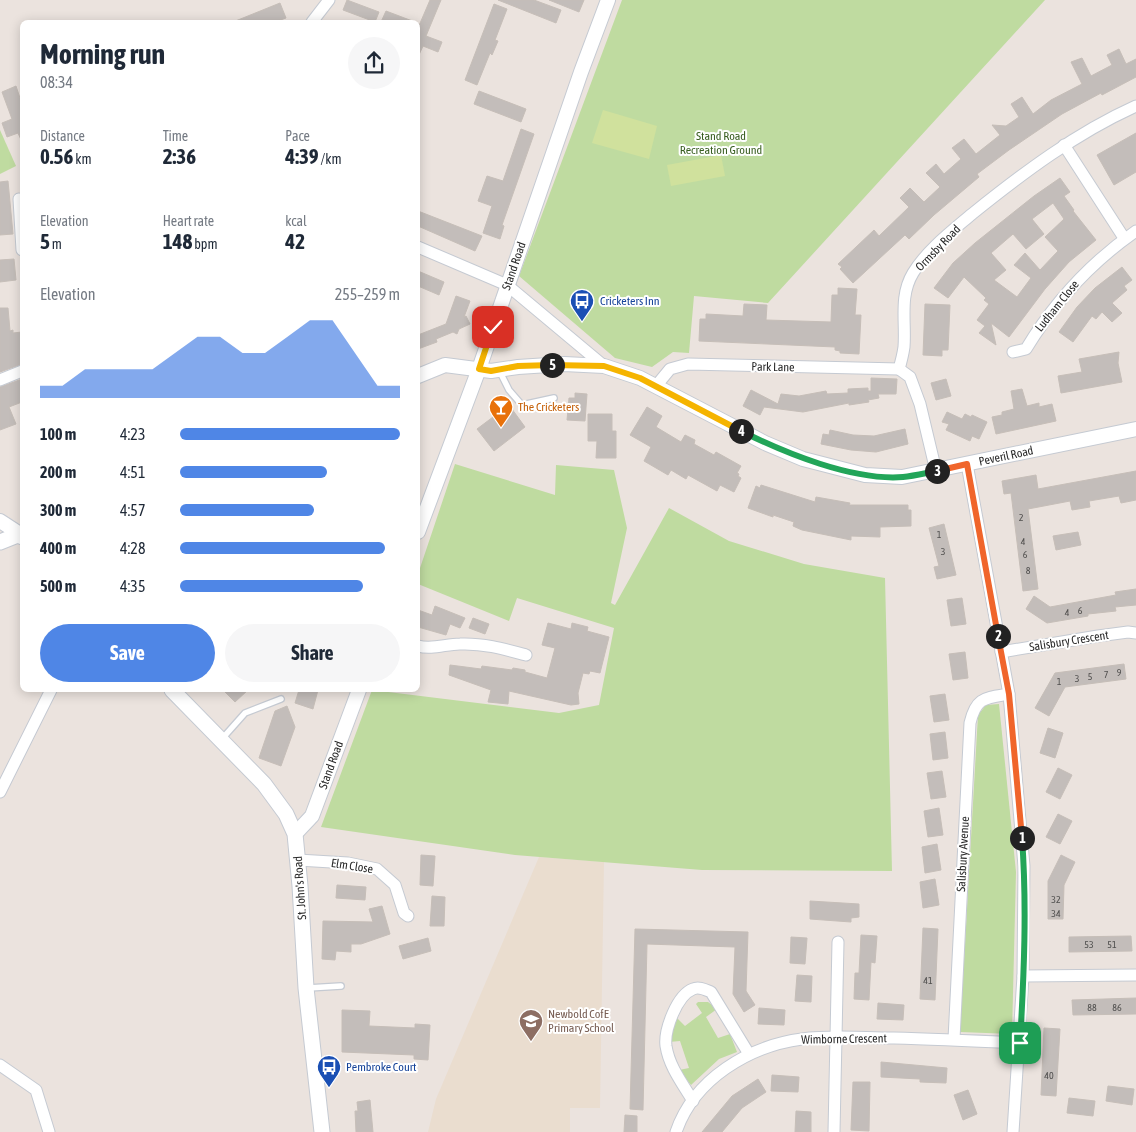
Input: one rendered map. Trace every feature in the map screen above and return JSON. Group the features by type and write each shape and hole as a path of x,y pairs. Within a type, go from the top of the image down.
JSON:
{"main road":[{"path":"0,542 20,536"},
{"name":"St. John's Road","path":"174,692 264,784 286,814 295,834 306,988 322,1132"}],"street":[{"path":"314,20 329,0"},
{"name":"Stand Road","path":"420,527 479,369 608,0"},
{"name":"Ormsby Road","path":"899,369 904,347 902,321 904,297 912,273 932,250 959,225 1019,176 1064,145 1136,106"},
{"name":"Ludham Close","path":"1013,352 1026,348 1040,326 1071,286 1132,236 1064,145"},
{"path":"19,199 20,216"},
{"path":"420,248 507,285 604,366"},
{"name":"Peveril Road","path":"420,375 445,365 491,371 518,366 564,364 604,366 640,378 765,443 803,459 865,474 902,477 1136,429"},
{"name":"Park Lane","path":"656,386 670,369 688,364 899,369"},
{"path":"899,369 910,376 920,404 936,471"},
{"path":"0,380 20,372"},
{"path":"967,464 1009,694 1024,866 1024,976 1013,1132"},
{"path":"0,521 20,534"},
{"name":"Salisbury Crescent","path":"1001,652 1098,636 1128,632 1136,633"},
{"path":"420,647 425,648 459,644 486,644 526,655"},
{"path":"0,792 49,692"},
{"name":"Stand Road","path":"295,834 312,816 358,692"},
{"name":"Salisbury Avenue","path":"954,1039 970,723 976,704 985,698 1009,694"},
{"name":"Elm Close","path":"298,860 348,863 377,868 395,885 404,913 408,916"},
{"path":"834,1132 838,942"},
{"path":"1024,976 1136,975"},
{"path":"693,1100 670,1064 666,1044 666,1030 672,1014 683,996 693,988 711,992 749,1054"},
{"name":"Wimborne Crescent","path":"676,1132 693,1100 708,1083 749,1054 803,1039 954,1039 1020,1043"},
{"path":"0,1066 36,1090 49,1132"}],"lane":[{"path":"499,370 509,390 522,405 554,398"},
{"path":"221,740 245,713 281,699"},
{"path":"306,988 341,986"}],"shaded area":[{"name":"Newbold CofE Primary School","path":"539,857 604,862 600,1108 570,1108 570,1132 428,1132 436,1099"}],"green space":[{"name":"Stand Road Recreation Ground","path":"622,0 1045,0 768,303 694,296 689,353 673,352 652,367 615,358 519,276"},
{"path":"603,110 657,126 649,159 592,143"},
{"path":"0,130 16,166 0,174"},
{"path":"721,155 725,176 671,186 667,165"},
{"path":"455,464 555,495 556,465 614,470 627,528 611,603 615,605 669,508 729,541 804,564 885,578 892,871 702,870 515,855 321,827 371,692 388,692 559,713 599,705 614,628 517,598 509,621 420,585 420,568"},
{"path":"999,704 1016,872 1012,1034 960,1032 978,715 986,705"},
{"path":"698,1002 708,1002 717,1009 706,1017 718,1038 730,1034 737,1052 719,1059 691,1085 679,1070 689,1068 680,1041 669,1042 676,1017 685,1026 702,1013 696,1004"}],"building":[{"path":"347,0 379,12 376,20 370,20 343,10"},
{"path":"430,0 441,0 426,36 442,42 438,52 423,46 420,53 420,23"},
{"path":"498,0 534,0 561,10 556,23"},
{"path":"549,0 584,0 579,12"},
{"path":"280,3 286,18 280,20 238,20"},
{"path":"494,4 507,9 495,40 498,41 492,55 490,53 477,85 465,80"},
{"path":"386,11 410,20 382,20"},
{"path":"1119,49 1126,64 1136,59 1136,77 1062,114 1009,150 977,174 979,177 909,239 905,235 853,283 840,269 842,267 838,264 874,230 879,236 909,207 900,198 910,188 924,202 940,187 926,173 936,164 944,174 961,159 952,148 964,139 976,154 1000,135 992,125 1006,126 1019,117 1011,104 1022,97 1033,114 1051,100 1082,84 1071,62 1082,58 1091,76 1112,65 1107,55"},
{"path":"16,86 20,98 20,138 18,133 7,137 2,123 12,119 2,92"},
{"path":"479,91 526,109 521,122 474,104"},
{"path":"521,129 534,134 502,225 504,226 500,239 483,233 492,206 478,201 487,176 503,181"},
{"path":"1136,133 1136,172 1114,185 1097,155"},
{"path":"1060,178 1070,192 1064,196 1073,211 1096,240 1069,262 1045,289 1009,337 991,323 996,345 979,333 985,326 977,320 989,304 984,300 986,298 964,277 948,298 934,288 953,263 1034,196","holes":["1053,203 1064,219 1045,237 1058,251 1040,270 1025,253 1014,265 1031,278 1017,297 994,280 1006,270 991,253 1013,234 1026,249 1044,234 1032,219"]},
{"path":"8,181 13,234 0,235 0,182"},
{"path":"420,212 482,236 475,251 420,227"},
{"path":"14,259 16,280 0,282 0,260"},
{"path":"1122,267 1132,280 1124,286 1127,290 1112,303 1122,313 1112,322 1102,312 1096,319 1092,316 1073,342 1059,332 1077,307 1095,288"},
{"path":"420,272 444,282 439,295 420,287"},
{"path":"838,288 857,289 855,315 861,315 859,354 840,353 840,351 835,350 835,347 699,341 700,319 706,319 706,314 743,316 744,304 767,305 766,320 831,322 832,295 838,295"},
{"path":"456,296 470,301 464,317 466,316 470,324 459,329 457,334 453,332 436,339 437,342 420,348 420,334 446,324"},
{"path":"925,304 950,305 948,350 942,350 942,356 923,355"},
{"path":"0,308 8,308 10,331 13,330 13,333 20,332 20,365 0,372"},
{"path":"1119,352 1118,363 1122,382 1061,393 1058,376 1082,372 1079,359"},
{"path":"871,378 897,379 896,394 878,394 879,398 868,400 869,402 849,405 849,403 803,412 764,407 760,415 743,406 751,390 778,404 781,394 799,396 826,391 827,394 848,393 848,389 868,388 868,391 871,391"},
{"path":"946,379 951,396 936,400 931,383"},
{"path":"20,380 20,403 9,407 16,424 0,430 0,387"},
{"path":"1022,389 1027,406 1039,403 1039,407 1052,404 1056,421 996,434 992,417 1002,415 1002,412 1014,409 1011,391"},
{"path":"575,393 587,394 585,421 567,420 569,398 575,398"},
{"name":"The Cricketers","path":"509,405 525,427 494,451 477,429"},
{"path":"647,407 662,416 656,427 681,442 685,435 695,440 694,444 714,455 716,452 741,466 737,473 741,478 734,492 720,485 717,491 688,475 686,479 671,470 668,475 644,461 651,447 630,435"},
{"path":"947,412 962,419 965,414 971,417 972,415 987,422 979,439 972,436 970,441 946,430 949,424 942,422"},
{"path":"588,414 612,414 612,431 616,431 616,458 596,458 597,441 588,441"},
{"path":"905,429 908,444 876,452 851,450 821,444 823,434 829,435 830,430 853,435 874,436"},
{"path":"1136,471 1136,500 1121,503 1119,496 1089,501 1090,507 1072,510 1070,501 1028,509 1038,589 1023,591 1011,493 1004,494 1002,481 1036,475 1038,489"},
{"path":"761,485 815,502 816,497 850,503 849,505 908,505 908,510 911,510 911,526 880,527 880,537 851,536 851,540 802,530 793,526 794,522 748,508 756,486 760,488"},
{"path":"944,524 956,575 937,579 934,567 939,566 929,528"},
{"path":"1078,532 1081,545 1056,550 1053,536"},
{"path":"1136,589 1136,605 1115,607 1116,611 1088,614 1088,616 1047,623 1026,609 1034,596 1050,607 1116,595 1115,592"},
{"path":"962,598 966,624 951,626 947,600"},
{"path":"435,606 465,618 460,628 450,624 446,635 420,628 420,611 432,615"},
{"path":"473,618 489,624 485,634 469,628"},
{"path":"548,623 571,629 572,623 588,627 587,631 609,637 600,673 590,671 589,674 583,673 578,693 579,704 571,705 509,691 508,704 488,702 491,690 449,675 450,665 481,669 482,666 512,670 513,668 547,678 555,648 542,645"},
{"path":"965,652 968,678 953,680 949,654"},
{"path":"1124,664 1126,679 1065,687 1049,716 1035,708 1055,673"},
{"path":"225,692 246,692 235,702"},
{"path":"298,692 317,692 313,709 295,703"},
{"path":"945,694 949,720 934,722 930,696"},
{"path":"287,706 295,727 281,766 259,758 275,711"},
{"path":"1048,728 1063,733 1055,758 1040,753"},
{"path":"945,732 948,758 933,760 930,734"},
{"path":"1058,768 1072,775 1060,799 1046,792"},
{"path":"942,771 946,797 931,799 927,773"},
{"path":"939,808 943,835 928,837 924,811"},
{"path":"1058,814 1072,821 1060,844 1046,837"},
{"path":"937,844 941,870 925,873 922,847"},
{"path":"421,855 435,856 433,886 420,885"},
{"path":"1061,855 1075,862 1064,885 1063,919 1048,919 1048,881"},
{"path":"935,879 939,905 923,908 920,882"},
{"path":"337,885 366,887 365,900 336,898"},
{"path":"432,896 445,897 444,926 430,926"},
{"path":"810,901 859,904 859,917 851,918 851,922 810,919"},
{"path":"382,906 390,934 361,944 351,944 351,952 336,951 335,960 322,959 323,921 373,922 369,909"},
{"path":"923,928 938,929 935,1000 920,999"},
{"path":"635,929 748,932 746,991 755,1005 744,1012 733,994 735,947 647,944 643,1110 630,1109"},
{"path":"861,935 877,936 875,963 871,962 869,1000 854,999 855,973 859,973"},
{"path":"1131,936 1132,951 1069,952 1069,937"},
{"path":"791,937 807,938 805,964 790,963"},
{"path":"428,938 431,951 403,959 399,946"},
{"path":"797,975 812,976 811,1002 795,1001"},
{"path":"1136,998 1136,1014 1073,1015 1072,1000"},
{"path":"878,1003 904,1005 903,1020 877,1019"},
{"path":"759,1008 785,1010 784,1025 758,1024"},
{"path":"342,1010 370,1011 369,1026 415,1028 415,1024 430,1025 428,1060 414,1059 414,1055 342,1052"},
{"path":"1044,1028 1060,1029 1056,1096 1041,1095"},
{"path":"881,1062 947,1068 946,1083 920,1082 920,1079 881,1077"},
{"path":"772,1075 799,1077 798,1092 771,1091"},
{"path":"758,1079 766,1092 742,1108 722,1132 702,1132 732,1096"},
{"path":"853,1082 870,1082 869,1131 851,1130"},
{"path":"1108,1086 1134,1089 1132,1105 1106,1101"},
{"path":"968,1090 977,1114 963,1120 954,1095"},
{"path":"1069,1098 1095,1101 1093,1116 1067,1113"},
{"path":"370,1100 373,1132 356,1132 355,1111 358,1111 357,1102"},
{"path":"796,1111 811,1112 811,1132 795,1132"},
{"path":"625,1115 637,1116 637,1132 624,1132"}],"place":[{"name":"Cricketers Inn","path":"582,322"},
{"name":"The Cricketers","path":"501,428"},
{"name":"Newbold CofE Primary School","path":"531,1042"},
{"name":"Pembroke Court","path":"329,1088"}],"route":[{"path":"493,327 479,369 491,371 518,366 564,364 604,366 640,378 765,443 803,459 865,474 902,477 967,464 1009,694 1016,764 1024,871 1024,976 1020,1043"}]}
